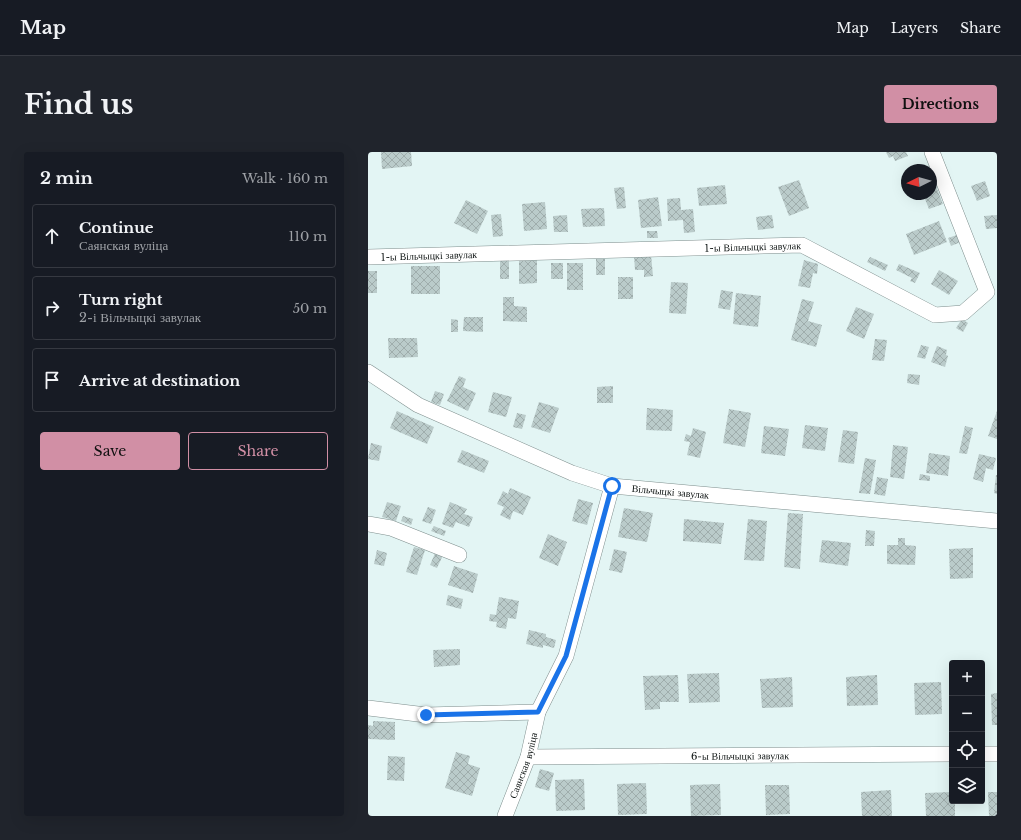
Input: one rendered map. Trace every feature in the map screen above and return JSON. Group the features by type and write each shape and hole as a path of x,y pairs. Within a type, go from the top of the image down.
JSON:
{"street":[{"name":"1-ы Вільчыцкі завулак","path":"368,257 802,245 935,314 963,313 987,292 932,152"},
{"name":"Вільчыцкі завулак","path":"368,372 418,405 572,473 612,486 997,521"},
{"name":"Саянская вуліца","path":"505,816 528,757 538,712 566,656 612,486"},
{"path":"368,524 391,528 459,555"},
{"path":"368,708 426,715 538,712"},
{"name":"6-ы Вільчыцкі завулак","path":"528,757 949,754"},
{"path":"985,754 997,754"}],"building":[{"path":"381,152 411,152 412,166 382,169"},
{"path":"886,152 906,152 908,156 895,161 893,156 889,158"},
{"path":"799,180 809,208 789,216 778,187"},
{"path":"985,181 990,196 977,201 971,186"},
{"path":"725,185 727,204 699,206 697,188"},
{"path":"624,187 626,208 617,209 614,188"},
{"path":"937,189 943,204 929,209 925,200 937,200"},
{"path":"658,197 662,226 641,228 638,200"},
{"path":"680,198 681,210 693,209 695,232 684,233 683,220 668,221 667,199"},
{"path":"466,200 488,211 477,234 454,223"},
{"path":"545,202 547,229 524,231 522,204"},
{"path":"604,208 605,226 583,227 581,209"},
{"path":"501,214 503,236 493,237 491,215"},
{"path":"567,215 568,232 554,232 553,216"},
{"path":"772,215 774,228 758,230 756,217"},
{"path":"997,215 997,228 986,229 984,216"},
{"path":"939,221 947,242 914,255 906,234"},
{"path":"647,231 657,231 658,238 647,238"},
{"path":"960,234 963,241 951,246 948,238"},
{"path":"651,255 653,276 644,277 644,270 635,270 634,256"},
{"path":"870,257 888,265 885,271 867,262"},
{"path":"596,259 605,259 605,275 596,275"},
{"path":"537,260 537,283 519,284 519,261"},
{"path":"804,260 818,264 817,274 813,273 810,288 798,286"},
{"path":"500,261 509,261 509,279 500,279"},
{"path":"551,263 563,263 563,279 551,279"},
{"path":"567,263 583,263 583,290 567,290"},
{"path":"899,264 920,273 915,283 910,281 912,278 896,270"},
{"path":"411,266 440,266 440,294 411,294"},
{"path":"939,270 958,281 949,295 931,284"},
{"path":"368,271 377,271 377,293 368,293"},
{"path":"618,277 633,277 633,299 618,299"},
{"path":"671,282 688,283 686,314 669,313"},
{"path":"721,290 733,292 730,310 718,308"},
{"path":"736,293 761,296 758,327 733,324"},
{"path":"503,297 514,297 514,306 527,307 527,322 503,321"},
{"path":"802,299 814,302 808,321 822,325 816,347 791,340"},
{"path":"856,307 874,314 864,339 846,331"},
{"path":"464,317 483,317 483,332 463,331"},
{"path":"451,319 458,320 458,332 451,332"},
{"path":"962,319 968,323 963,332 956,328"},
{"path":"388,338 417,338 418,357 389,358"},
{"path":"875,339 887,340 884,361 872,360"},
{"path":"921,345 929,347 925,359 917,357"},
{"path":"937,346 947,350 946,355 948,356 945,367 931,362"},
{"path":"908,374 920,375 919,385 907,383"},
{"path":"459,376 466,379 463,387 476,393 468,411 447,401"},
{"path":"613,386 613,403 597,403 597,387"},
{"path":"435,391 444,394 440,405 431,402"},
{"path":"493,392 512,397 506,417 488,412"},
{"path":"539,402 559,408 550,433 531,427"},
{"path":"647,408 673,410 672,431 646,430"},
{"path":"729,409 751,413 745,447 723,443"},
{"path":"397,411 434,427 427,444 390,428"},
{"path":"997,411 997,439 988,436"},
{"path":"517,413 526,415 522,429 513,427"},
{"path":"805,425 828,428 825,451 802,448"},
{"path":"764,426 789,429 785,456 761,453"},
{"path":"965,426 973,428 967,454 959,453"},
{"path":"693,428 706,432 700,458 687,455 690,442 684,441 686,434 691,436"},
{"path":"843,430 858,432 854,464 838,462"},
{"path":"371,443 382,446 379,461 368,459"},
{"path":"893,445 908,447 904,479 890,477"},
{"path":"462,450 489,461 484,473 457,462"},
{"path":"929,453 950,456 948,476 926,473"},
{"path":"979,454 996,458 993,470 986,468 983,482 973,479"},
{"path":"865,458 876,460 870,494 859,493"},
{"path":"920,474 930,476 930,481 919,480"},
{"path":"997,475 997,494 994,493"},
{"path":"877,477 888,479 885,496 874,494"},
{"path":"510,488 531,497 523,515 513,511 510,520 500,515 504,507 497,504 503,491 508,494"},
{"path":"578,499 593,503 587,525 572,521"},
{"path":"387,502 401,506 396,521 382,517"},
{"path":"450,502 467,509 464,514 473,517 469,527 456,522 453,528 442,524"},
{"path":"428,507 436,510 431,524 422,521"},
{"path":"624,508 653,513 647,542 618,537"},
{"path":"788,513 803,514 800,569 784,567"},
{"path":"403,516 413,519 411,525 401,521"},
{"path":"684,519 724,523 721,544 683,541"},
{"path":"748,519 767,521 764,561 744,560"},
{"path":"434,526 446,531 444,536 431,531"},
{"path":"866,530 875,531 874,546 865,546"},
{"path":"548,534 567,542 558,566 539,558"},
{"path":"898,538 905,538 905,545 916,546 915,565 887,564 887,545 898,545"},
{"path":"822,540 851,543 848,566 819,562"},
{"path":"414,547 425,550 417,575 406,572"},
{"path":"973,548 973,578 950,579 949,549"},
{"path":"614,549 627,552 622,573 609,570"},
{"path":"377,550 387,553 384,566 374,564"},
{"path":"436,551 443,555 437,568 430,565"},
{"path":"454,566 478,574 473,593 448,585"},
{"path":"448,595 463,599 461,609 446,605"},
{"path":"499,597 519,601 516,619 508,618 506,629 496,627 497,622 489,621 490,614 496,615"},
{"path":"529,630 546,634 546,637 556,640 554,648 543,645 543,648 526,644"},
{"path":"460,649 460,665 434,667 433,650"},
{"path":"719,673 720,702 689,703 687,674"},
{"path":"678,675 679,702 660,702 660,709 645,710 643,676"},
{"path":"877,675 878,705 847,706 846,677"},
{"path":"792,677 793,707 762,708 760,679"},
{"path":"941,682 942,714 915,715 914,683"},
{"path":"997,693 997,725 992,725 991,694"},
{"path":"373,721 395,722 395,740 368,739 368,725 373,726"},
{"path":"456,752 470,756 468,764 480,768 472,796 445,788"},
{"path":"388,756 405,757 404,781 387,780"},
{"path":"540,769 554,773 549,791 535,787"},
{"path":"584,779 585,810 556,811 555,780"},
{"path":"646,783 647,814 618,815 617,784"},
{"path":"720,784 721,815 691,816 690,785"},
{"path":"765,785 789,785 790,814 766,815"},
{"path":"891,790 892,816 862,816 861,792"},
{"path":"949,792 949,804 955,804 955,816 926,816 925,793"},
{"path":"988,792 997,792 997,816 989,816"}],"route":[{"path":"426,715 538,712 566,656 612,486"}]}
